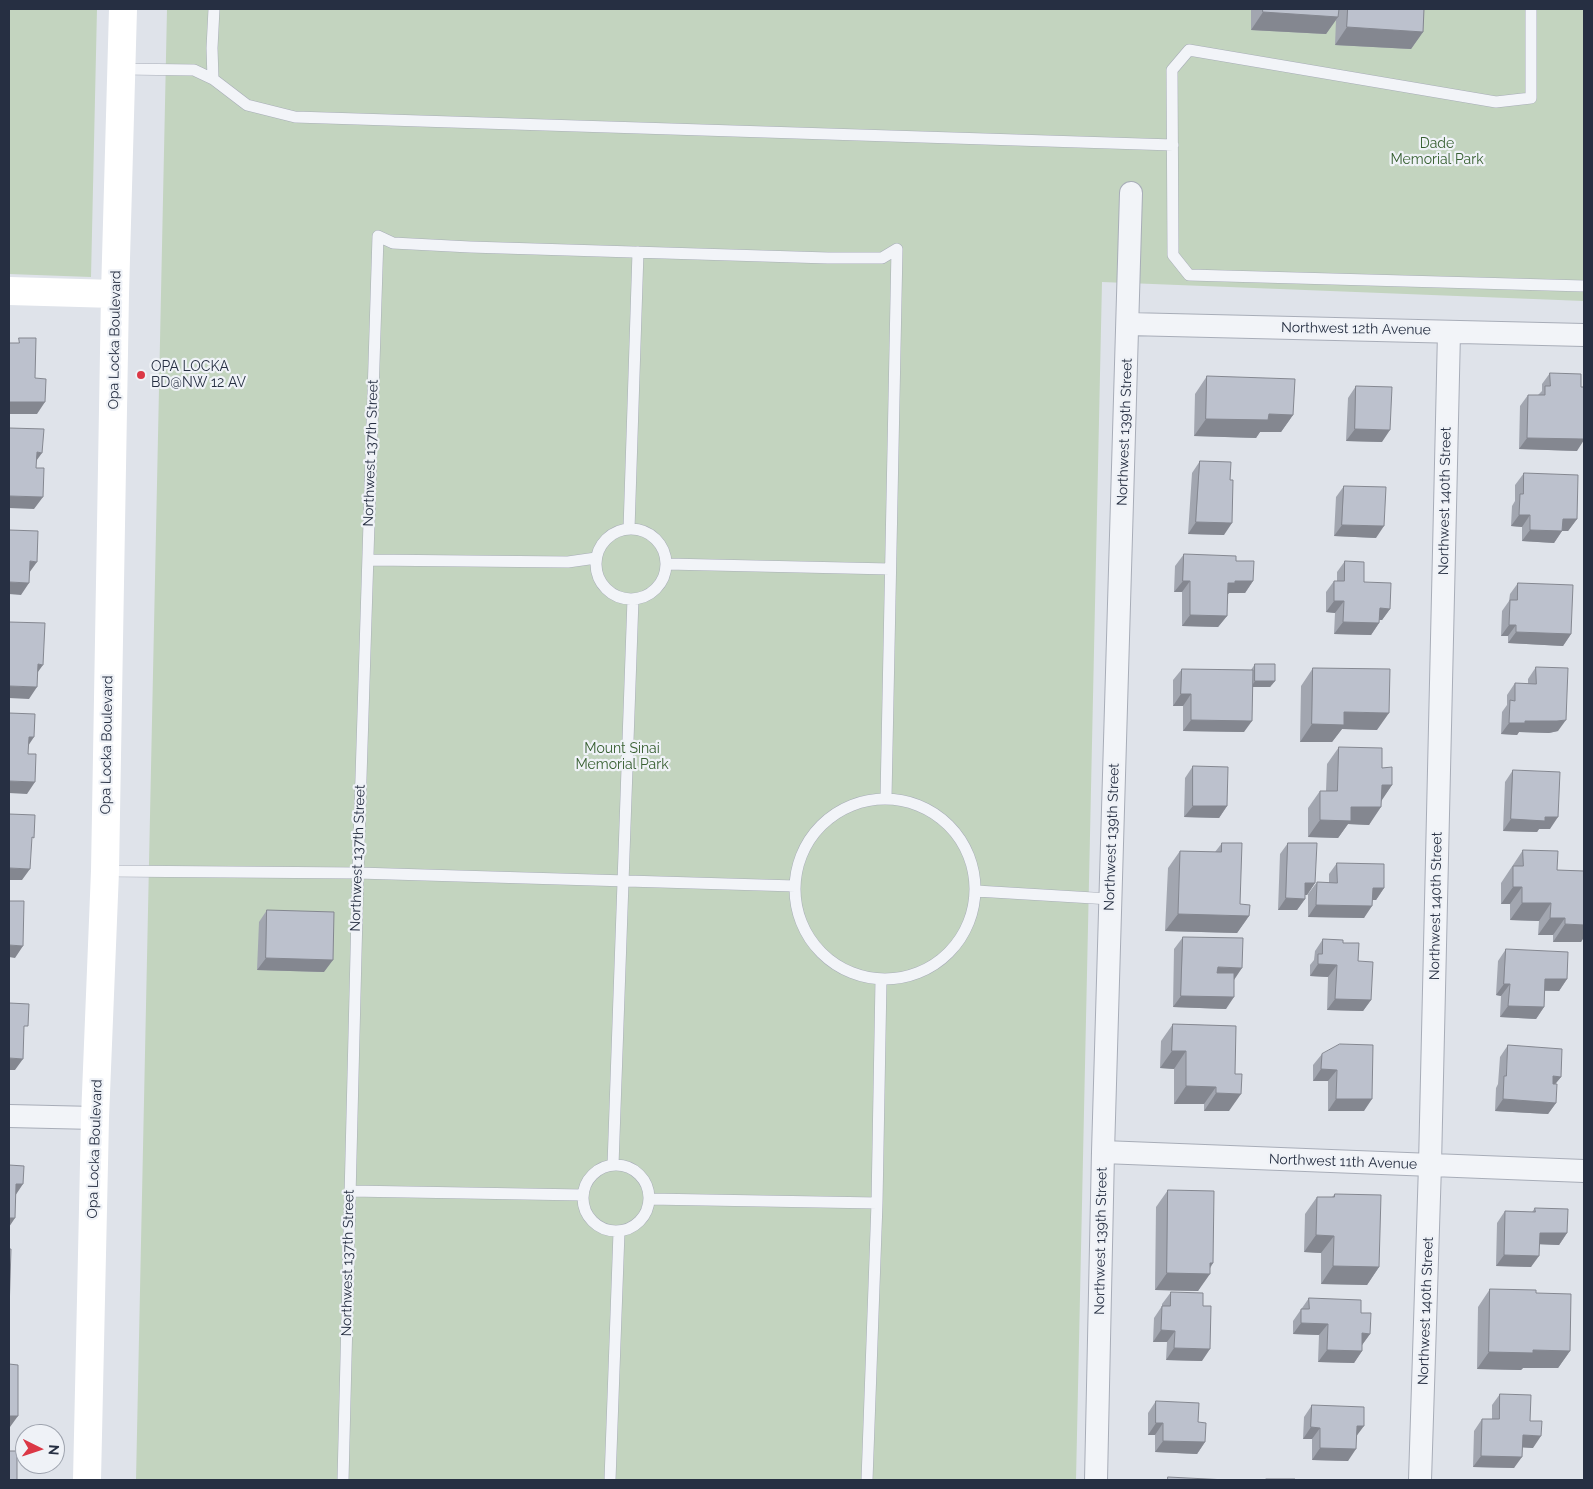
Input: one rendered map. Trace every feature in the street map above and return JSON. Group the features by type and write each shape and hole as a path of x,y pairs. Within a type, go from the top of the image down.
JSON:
{"main road":[{"name":"Opa Locka Boulevard","path":"87,1480 95,1118 105,871 115,294 123,9"},
{"path":"9,291 115,294"}],"street":[{"name":"Northwest 139th Street","path":"1096,1480 1103,1152 1131,193"},
{"name":"Northwest 12th Avenue","path":"1128,324 1584,335"},
{"name":"Northwest 140th Street","path":"1420,1480 1430,1165 1449,332"},
{"path":"9,1116 95,1118"},
{"name":"Northwest 11th Avenue","path":"1103,1152 1584,1171"}],"lane":[{"path":"213,79 214,9"},
{"path":"1531,9 1531,98 1496,102 1189,50 1172,70 1173,255 1189,275 1584,286"},
{"path":"121,69 194,70 213,79 247,106 296,117 1173,145"},
{"name":"Northwest 137th Street","path":"343,1480 358,872 378,236 392,242 412,244 638,252"},
{"path":"629,529 638,252 882,258 897,249 886,798"},
{"path":"629,529 645,532 659,541 667,564 664,577 657,588 646,596 633,599 620,598 608,591 600,581 596,569 596,558 601,546 608,537 618,531 629,529"},
{"path":"368,560 568,562 596,558"},
{"path":"667,564 890,569"},
{"path":"613,1165 633,599"},
{"path":"886,798 921,805 950,826 969,856 976,891 968,926 947,955 916,974 882,980 847,972 819,951 800,920 795,886 803,852 822,824 852,805 886,798"},
{"path":"105,871 358,872 795,886"},
{"path":"976,891 1110,898"},
{"path":"867,1480 877,1203 882,980"},
{"path":"613,1165 624,1166 638,1174 648,1188 650,1199 647,1211 640,1221 630,1229 619,1232 606,1231 596,1225 588,1216 584,1206 583,1195 586,1184 593,1175 602,1168 613,1165"},
{"path":"350,1191 583,1195"},
{"path":"650,1199 877,1203"},
{"path":"610,1480 619,1232"}],"green space":[{"path":"9,9 97,9 91,277 9,274"},
{"name":"Mount Sinai Memorial Park","path":"167,9 1584,9 1584,301 1102,282 1076,1480 136,1480"}],"building":[{"path":"1263,9 1339,9 1338,17 1263,12"},
{"path":"1348,9 1424,9 1423,32 1347,27"},
{"path":"19,338 36,338 35,378 46,379 45,402 9,402 9,343 19,343"},
{"path":"1550,373 1581,374 1581,387 1584,387 1584,439 1527,438 1528,395 1545,395 1545,386 1550,386"},
{"path":"1207,376 1295,379 1293,415 1269,414 1268,420 1206,419"},
{"path":"1356,386 1392,387 1390,430 1355,429"},
{"path":"9,428 44,429 42,453 37,452 36,468 44,468 43,497 9,496"},
{"path":"1200,461 1231,462 1230,480 1233,480 1232,523 1196,522"},
{"path":"1524,473 1578,475 1577,519 1563,519 1562,531 1530,530 1530,515 1519,515"},
{"path":"1344,486 1386,487 1384,526 1342,525"},
{"path":"9,530 38,531 37,562 30,561 29,583 9,582"},
{"path":"1184,554 1236,556 1236,561 1254,561 1253,581 1228,583 1227,616 1190,615 1190,581 1183,581"},
{"path":"1345,561 1364,562 1364,582 1391,583 1390,609 1380,608 1379,623 1343,622 1344,601 1334,601 1334,581 1344,581"},
{"path":"1518,583 1573,585 1571,634 1516,632 1516,625 1509,625 1510,600 1517,600"},
{"path":"9,622 45,623 43,665 38,664 37,687 9,686"},
{"path":"1255,664 1275,664 1275,681 1255,681"},
{"path":"1536,667 1568,668 1566,720 1509,723 1510,700 1515,701 1515,683 1536,684"},
{"path":"1313,668 1390,669 1389,713 1344,712 1344,725 1312,724"},
{"path":"1182,669 1253,670 1252,721 1191,720 1191,694 1181,694"},
{"path":"9,713 35,714 34,737 29,737 28,754 36,754 35,782 9,781"},
{"path":"1339,747 1382,748 1382,768 1392,767 1392,785 1382,785 1381,807 1351,807 1351,821 1320,820 1320,791 1337,791"},
{"path":"1193,766 1228,767 1227,806 1193,806"},
{"path":"1513,770 1560,772 1558,817 1545,817 1545,821 1511,819"},
{"path":"9,814 35,815 30,869 9,868"},
{"path":"1222,843 1242,843 1240,904 1250,905 1249,916 1178,914 1180,851 1221,852"},
{"path":"1288,843 1317,843 1315,883 1305,883 1305,899 1286,898"},
{"path":"1523,850 1558,851 1557,870 1584,871 1584,925 1565,924 1565,918 1550,918 1551,903 1522,903 1522,887 1513,887 1513,866 1523,866"},
{"path":"1337,863 1384,864 1384,888 1373,888 1372,906 1316,905 1317,882 1337,883"},
{"path":"9,901 24,901 23,946 9,945"},
{"path":"267,910 334,912 333,960 266,958"},
{"path":"1183,937 1243,938 1242,968 1218,967 1217,973 1234,973 1234,997 1181,996"},
{"path":"1323,939 1343,940 1343,943 1359,943 1358,961 1373,962 1371,1000 1335,999 1337,965 1318,964 1318,954 1322,954"},
{"path":"1506,949 1568,952 1567,979 1545,979 1544,1007 1508,1006 1510,984 1504,984"},
{"path":"9,1003 29,1004 28,1026 24,1026 23,1059 9,1058"},
{"path":"1173,1024 1236,1026 1235,1074 1242,1074 1241,1094 1216,1093 1216,1087 1186,1086 1186,1051 1172,1051"},
{"path":"1340,1044 1373,1045 1372,1099 1336,1099 1337,1070 1321,1069 1322,1054"},
{"path":"1508,1045 1562,1049 1561,1077 1553,1076 1553,1084 1557,1084 1556,1103 1503,1099"},
{"path":"9,1165 24,1166 23,1184 16,1184 15,1218 9,1218"},
{"path":"1168,1190 1214,1191 1213,1263 1210,1263 1210,1274 1167,1273"},
{"path":"1335,1194 1381,1195 1379,1267 1333,1266 1334,1236 1316,1235 1317,1197 1334,1197"},
{"path":"1535,1208 1568,1209 1567,1233 1540,1233 1539,1256 1504,1255 1505,1211 1535,1212"},
{"path":"9,1249 11,1249 9,1312"},
{"path":"1490,1289 1536,1290 1536,1293 1571,1294 1570,1351 1533,1350 1533,1353 1489,1352"},
{"path":"1171,1292 1203,1293 1203,1306 1211,1306 1210,1349 1174,1348 1175,1331 1161,1330 1162,1306 1170,1306"},
{"path":"1309,1298 1361,1300 1361,1313 1371,1313 1370,1334 1362,1333 1362,1351 1327,1350 1328,1324 1301,1323 1301,1309 1309,1309"},
{"path":"9,1364 18,1365 18,1416 9,1416"},
{"path":"1500,1394 1531,1395 1530,1421 1542,1421 1541,1436 1523,1435 1522,1457 1481,1456 1482,1419 1499,1419"},
{"path":"1156,1401 1199,1403 1198,1422 1206,1423 1205,1442 1163,1441 1163,1423 1156,1423"},
{"path":"1312,1405 1364,1407 1364,1426 1357,1426 1356,1449 1320,1448 1320,1428 1311,1427"},
{"path":"9,1451 15,1451 15,1474 17,1474 17,1480 9,1480"},
{"path":"1168,1477 1227,1480 1168,1480"},
{"path":"1295,1479 1295,1480 1266,1480"}],"place":[{"name":"OPA LOCKA BD@NW 12 AV","path":"141,375"}],"park label":[{"name":"Dade Memorial Park","path":"1437,152"}]}
